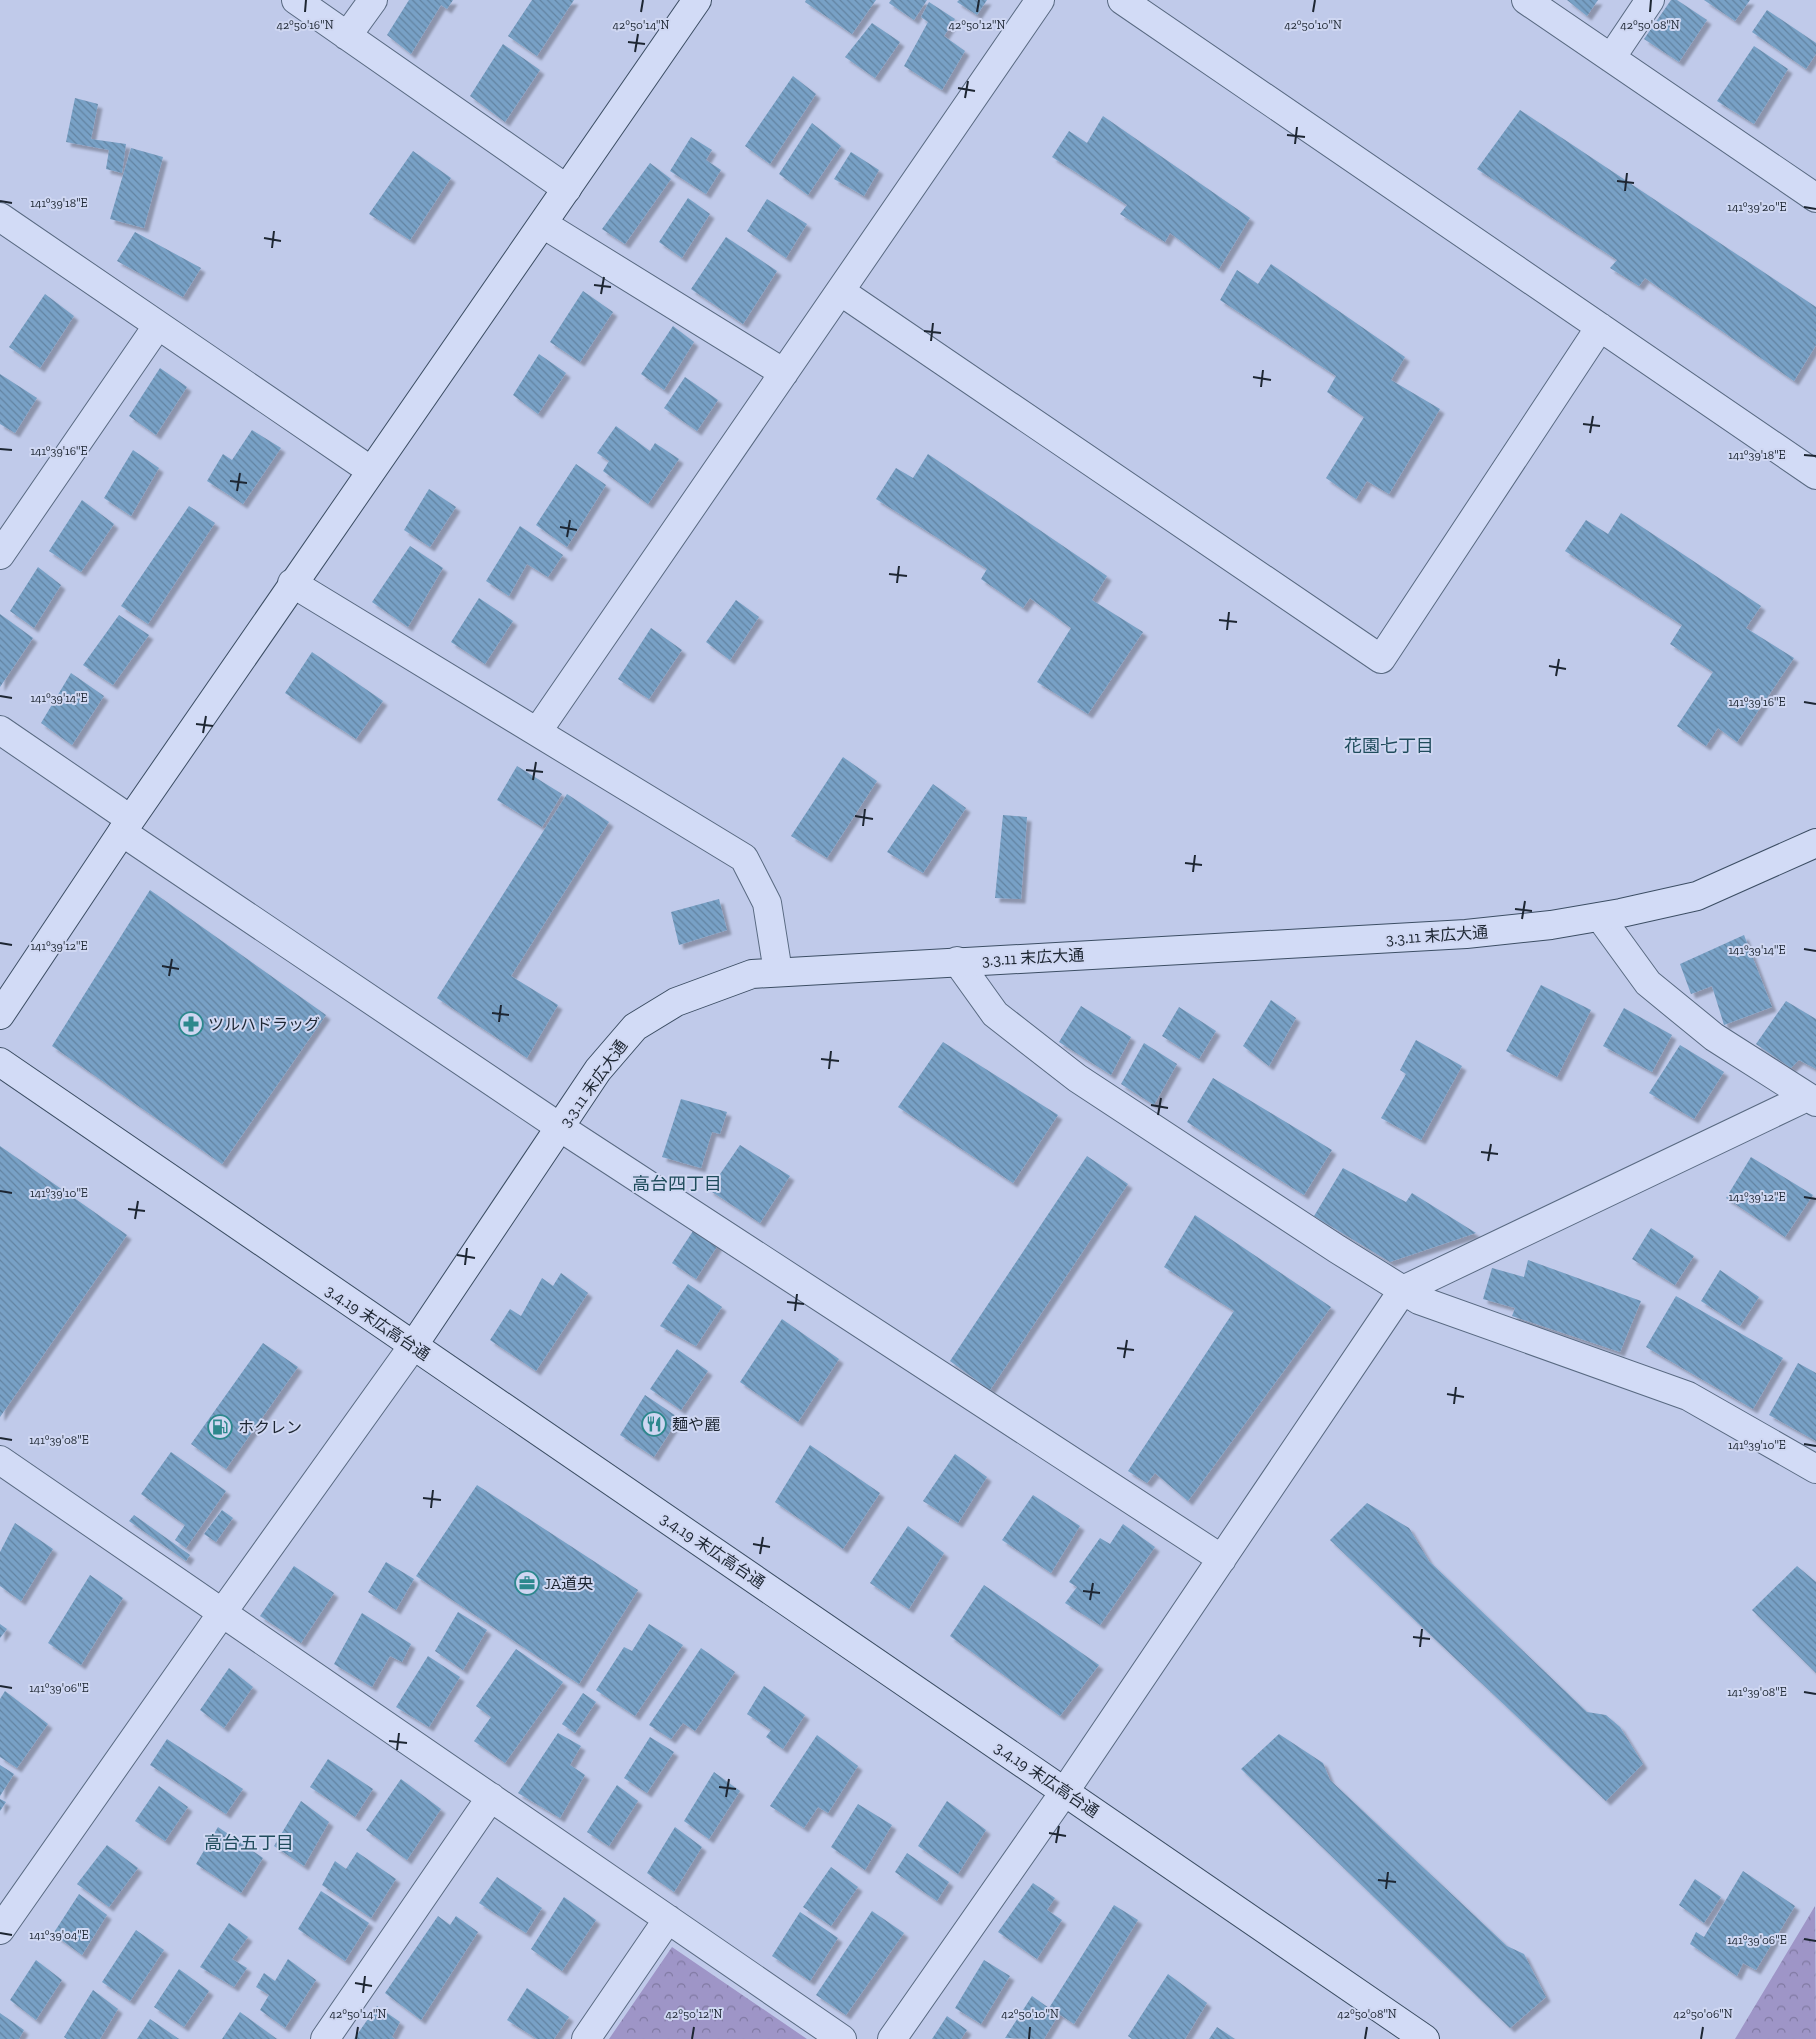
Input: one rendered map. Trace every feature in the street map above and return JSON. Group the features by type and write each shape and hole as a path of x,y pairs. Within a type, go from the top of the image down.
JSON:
{"street":[{"path":"296,0 566,189"},
{"path":"347,36 373,0"},
{"path":"0,1015 126,825 292,583 697,0"},
{"path":"537,732 1040,0"},
{"path":"1122,0 1816,475"},
{"path":"1526,0 1816,198"},
{"path":"1611,58 1650,0"},
{"path":"0,217 370,470"},
{"path":"543,224 784,373"},
{"path":"840,292 1380,659 1600,327"},
{"path":"0,555 158,325"},
{"path":"292,583 744,858 767,903 778,972"},
{"path":"0,730 126,825 560,1128 1222,1558"},
{"name":"3.3.11 末広大通","path":"0,1930 222,1613 413,1346 598,1070 635,1027 676,1002 752,974 957,961 1466,934 1551,926 1696,896 1816,843"},
{"path":"1600,917 1648,983 1714,1037 1811,1100"},
{"path":"957,961 995,1014 1076,1078 1337,1249 1419,1300 1688,1396 1816,1469"},
{"name":"3.4.19 末広高台通","path":"0,1062 1424,2039"},
{"path":"892,2039 1065,1791 1403,1290 1811,1100"},
{"path":"4,1471 222,1613 842,2039"},
{"path":"325,2039 491,1797"},
{"path":"586,2039 668,1919"}],"green space":[{"path":"1815,1906 1816,2039 1735,2039"},
{"path":"672,1947 807,2039 609,2039"}],"building":[{"path":"409,0 453,0 447,9 441,5 411,54 387,35"},
{"path":"532,0 574,0 537,56 508,36"},
{"path":"806,0 876,0 852,34 805,2"},
{"path":"891,0 927,0 914,20 889,3"},
{"path":"959,0 987,0 977,15 957,2"},
{"path":"1567,0 1598,0 1587,16"},
{"path":"1671,0 1677,0 1707,20 1679,62 1644,39"},
{"path":"1704,0 1750,0 1735,21"},
{"path":"929,2 955,19 944,36 965,51 942,90 904,66 928,22 921,17"},
{"path":"1767,10 1816,43 1816,54 1806,69 1752,32"},
{"path":"872,23 900,42 875,78 845,57"},
{"path":"503,44 540,70 505,122 470,96"},
{"path":"1754,46 1788,69 1754,124 1717,101"},
{"path":"793,76 816,94 770,164 745,146"},
{"path":"75,98 98,104 91,139 126,144 122,173 106,169 109,150 66,142"},
{"path":"1520,110 1816,307 1816,345 1794,381 1645,278 1639,286 1610,268 1617,260 1477,169"},
{"path":"1103,116 1250,218 1219,269 1170,233 1165,242 1120,214 1127,205 1052,157 1069,131 1087,143"},
{"path":"812,123 841,146 808,195 779,174"},
{"path":"691,137 712,150 706,160 721,170 706,194 670,171"},
{"path":"131,148 163,157 144,228 110,219"},
{"path":"413,151 451,178 410,240 369,214"},
{"path":"851,152 879,170 864,196 834,179"},
{"path":"650,163 671,179 625,244 602,229"},
{"path":"688,198 710,214 682,258 659,242"},
{"path":"767,199 807,224 786,258 747,231"},
{"path":"135,232 201,268 183,297 117,261"},
{"path":"726,237 777,271 743,324 691,289"},
{"path":"1271,264 1405,357 1391,380 1440,409 1389,494 1367,481 1356,499 1326,478 1364,417 1327,392 1336,376 1220,300 1237,270 1258,284"},
{"path":"583,291 613,312 580,362 550,342"},
{"path":"45,294 74,316 40,368 9,347"},
{"path":"673,326 694,342 664,390 641,374"},
{"path":"539,354 566,373 538,414 513,395"},
{"path":"160,368 187,387 156,435 129,416"},
{"path":"0,374 37,398 15,433 0,424"},
{"path":"685,377 718,400 697,431 664,408"},
{"path":"616,426 650,451 655,443 679,459 648,504 603,471 609,461 597,453"},
{"path":"252,430 281,448 243,504 207,481 223,454 232,460"},
{"path":"133,450 159,468 131,516 104,498"},
{"path":"928,454 1107,576 1092,600 1143,632 1088,714 1037,682 1071,628 1030,598 1023,608 981,579 987,569 876,499 896,468 913,478"},
{"path":"576,464 606,485 567,547 536,525"},
{"path":"429,489 456,507 430,547 404,530"},
{"path":"82,500 114,524 81,572 49,551"},
{"path":"189,506 215,523 148,624 121,606"},
{"path":"1621,513 1761,606 1746,628 1794,658 1737,742 1718,728 1706,746 1677,726 1713,672 1670,644 1682,625 1565,551 1586,520 1608,534"},
{"path":"520,526 563,555 548,577 527,564 509,596 486,581"},
{"path":"410,546 443,568 408,627 372,602"},
{"path":"38,567 61,585 34,628 10,611"},
{"path":"479,598 513,621 485,664 451,642"},
{"path":"736,600 759,617 730,660 706,642"},
{"path":"0,614 33,638 0,687"},
{"path":"119,615 149,635 113,685 83,665"},
{"path":"651,628 682,650 649,699 618,679"},
{"path":"312,652 383,701 356,739 285,693"},
{"path":"71,673 104,696 72,745 41,723"},
{"path":"843,757 877,781 827,858 791,836"},
{"path":"517,766 562,794 542,827 497,800"},
{"path":"933,784 966,808 923,873 887,852"},
{"path":"567,794 609,822 511,976 558,1005 527,1058 437,998"},
{"path":"1003,815 1027,817 1021,899 995,898"},
{"path":"150,890 326,1015 222,1164 52,1046"},
{"path":"719,899 727,930 679,945 671,912"},
{"path":"1744,935 1772,1007 1724,1025 1712,986 1691,994 1680,964"},
{"path":"1541,985 1591,1010 1557,1077 1506,1051"},
{"path":"1271,1000 1296,1018 1269,1066 1243,1046"},
{"path":"1786,1001 1816,1019 1816,1069 1799,1060 1791,1068 1756,1044"},
{"path":"1081,1006 1131,1037 1111,1075 1059,1042"},
{"path":"1179,1007 1216,1031 1199,1059 1162,1036"},
{"path":"1624,1008 1672,1035 1652,1072 1603,1046"},
{"path":"1416,1040 1462,1066 1421,1140 1381,1118 1406,1074 1400,1070"},
{"path":"943,1042 1058,1115 1013,1183 898,1107"},
{"path":"1144,1043 1177,1064 1154,1105 1121,1084"},
{"path":"1680,1045 1724,1072 1694,1119 1649,1093"},
{"path":"1213,1078 1332,1150 1304,1195 1187,1122"},
{"path":"681,1099 727,1112 720,1134 712,1132 701,1168 662,1157"},
{"path":"740,1145 790,1176 760,1223 709,1190"},
{"path":"0,1146 127,1235 0,1417"},
{"path":"1087,1156 1128,1184 990,1390 950,1361"},
{"path":"1751,1157 1813,1195 1785,1237 1726,1198"},
{"path":"1343,1168 1406,1202 1412,1193 1476,1233 1390,1262 1314,1216"},
{"path":"1195,1215 1331,1307 1188,1501 1155,1473 1147,1483 1128,1471 1234,1311 1164,1267"},
{"path":"695,1228 718,1245 696,1279 672,1263"},
{"path":"1651,1228 1694,1256 1675,1285 1632,1259"},
{"path":"1528,1260 1641,1301 1620,1352 1512,1316 1515,1308 1483,1299 1492,1268 1524,1277"},
{"path":"1720,1270 1759,1297 1740,1326 1701,1301"},
{"path":"561,1273 588,1293 536,1371 490,1340 510,1309 521,1316 542,1278 553,1286"},
{"path":"688,1284 722,1307 696,1346 660,1326"},
{"path":"1676,1296 1783,1358 1753,1409 1646,1347"},
{"path":"782,1319 839,1359 798,1422 740,1382"},
{"path":"263,1343 298,1367 226,1469 191,1444"},
{"path":"677,1349 708,1371 681,1410 650,1389"},
{"path":"1798,1363 1816,1373 1816,1441 1769,1415"},
{"path":"645,1395 679,1418 654,1457 620,1435"},
{"path":"810,1445 880,1493 843,1549 775,1502"},
{"path":"171,1452 226,1491 186,1548 175,1540 185,1525 141,1494"},
{"path":"955,1454 987,1477 958,1523 923,1501"},
{"name":"JA道央","path":"477,1485 638,1590 579,1684 416,1576"},
{"path":"1033,1495 1080,1526 1051,1573 1002,1540"},
{"path":"1367,1503 1409,1528 1429,1561 1587,1712 1606,1715 1620,1727 1643,1764 1606,1801 1330,1540"},
{"path":"222,1510 233,1518 216,1542 204,1534"},
{"path":"134,1515 190,1555 186,1561 129,1521"},
{"path":"15,1523 53,1549 21,1601 0,1586 0,1552"},
{"path":"1123,1524 1155,1547 1100,1625 1065,1603 1077,1587 1069,1582 1100,1538 1110,1544"},
{"path":"908,1526 944,1553 909,1609 870,1583"},
{"path":"386,1562 414,1579 396,1610 368,1592"},
{"path":"294,1566 334,1593 301,1643 260,1616"},
{"path":"1797,1566 1816,1582 1816,1673 1752,1610"},
{"path":"90,1575 123,1598 81,1665 48,1643"},
{"path":"984,1585 1099,1665 1060,1716 950,1636"},
{"path":"458,1612 487,1630 463,1670 435,1651"},
{"path":"362,1613 411,1644 402,1662 390,1656 372,1687 334,1664"},
{"path":"0,1624 7,1629 0,1638"},
{"path":"649,1624 683,1645 635,1716 596,1690 624,1647 632,1651"},
{"path":"701,1648 735,1672 695,1731 683,1723 671,1739 649,1725"},
{"path":"516,1649 563,1682 505,1763 474,1741 491,1717 476,1706"},
{"path":"428,1656 460,1677 429,1727 396,1707"},
{"path":"229,1668 253,1687 224,1728 200,1710"},
{"path":"764,1686 805,1715 783,1749 766,1737 771,1730 747,1714"},
{"path":"5,1691 48,1724 17,1768 0,1757 0,1699"},
{"path":"583,1693 596,1702 575,1733 562,1724"},
{"path":"558,1733 581,1746 570,1765 585,1775 560,1818 518,1793"},
{"path":"1279,1734 1323,1763 1330,1780 1507,1946 1524,1954 1546,1997 1510,2028 1241,1769"},
{"path":"817,1735 858,1766 828,1813 818,1807 804,1828 770,1806"},
{"path":"650,1737 674,1752 647,1793 624,1778"},
{"path":"167,1739 243,1789 226,1814 150,1765"},
{"path":"328,1759 373,1789 355,1817 310,1787"},
{"path":"0,1765 14,1774 0,1796"},
{"path":"714,1772 740,1791 709,1839 684,1821"},
{"path":"401,1779 441,1809 407,1860 366,1830"},
{"path":"617,1785 638,1801 609,1846 587,1832"},
{"path":"159,1786 188,1807 165,1841 135,1821"},
{"path":"0,1799 6,1802 0,1811"},
{"path":"301,1801 329,1822 304,1866 274,1846"},
{"path":"947,1801 986,1830 958,1874 918,1846"},
{"path":"858,1804 892,1825 865,1870 831,1847"},
{"path":"218,1827 263,1858 241,1893 196,1864"},
{"path":"675,1827 702,1847 674,1892 647,1873"},
{"path":"107,1845 138,1868 109,1907 77,1884"},
{"path":"357,1852 396,1879 371,1918 322,1885 335,1861 346,1869"},
{"path":"907,1853 949,1882 937,1901 895,1872"},
{"path":"831,1867 858,1887 831,1926 803,1907"},
{"path":"1743,1871 1795,1906 1756,1970 1743,1963 1737,1976 1690,1944 1696,1932 1704,1937"},
{"path":"497,1877 542,1908 526,1933 479,1903"},
{"path":"1695,1879 1721,1897 1704,1923 1679,1905"},
{"path":"1033,1883 1055,1898 1047,1910 1062,1920 1037,1959 998,1932"},
{"path":"321,1891 369,1923 345,1961 298,1929"},
{"path":"79,1894 107,1915 82,1955 53,1934"},
{"path":"564,1897 596,1920 562,1971 531,1949"},
{"path":"1114,1905 1138,1920 1074,2024 1059,2014 1044,2039 1005,2038 1032,1996 1049,2008"},
{"path":"872,1911 904,1933 846,2015 816,1995"},
{"path":"800,1912 838,1938 810,1981 772,1956"},
{"path":"438,1916 450,1925 456,1916 478,1932 421,2020 385,1993"},
{"path":"229,1923 248,1937 232,1959 247,1968 234,1987 200,1967"},
{"path":"136,1930 164,1950 130,2001 102,1982"},
{"path":"288,1959 316,1980 285,2028 260,2010 269,1995 256,1987 264,1973 275,1981"},
{"path":"36,1960 62,1980 36,2020 10,2000"},
{"path":"984,1960 1010,1976 981,2024 955,2008"},
{"path":"179,1969 209,1991 184,2027 154,2007"},
{"path":"1168,1974 1207,2003 1185,2039 1132,2039 1128,2036"},
{"path":"527,1988 569,2017 554,2039 537,2039 507,2020"},
{"path":"93,1990 118,2009 100,2039 67,2039 64,2037"},
{"path":"377,2006 400,2022 392,2037 395,2039 354,2039"},
{"path":"240,2012 277,2039 222,2039"},
{"path":"0,2013 24,2030 19,2039 0,2039"},
{"path":"947,2016 967,2030 961,2039 932,2039"},
{"path":"150,2019 179,2039 137,2039"},
{"path":"1217,2027 1235,2039 1209,2039"}],"place":[{"name":"ツルハドラッグ","path":"191,1024"},
{"name":"麺や麗","path":"654,1424"},
{"name":"ホクレン","path":"220,1427"},
{"name":"JA道央","path":"527,1583"}],"district":[{"name":"花園七丁目","path":"1389,746"},
{"name":"高台四丁目","path":"677,1184"},
{"name":"高台五丁目","path":"249,1843"}]}
